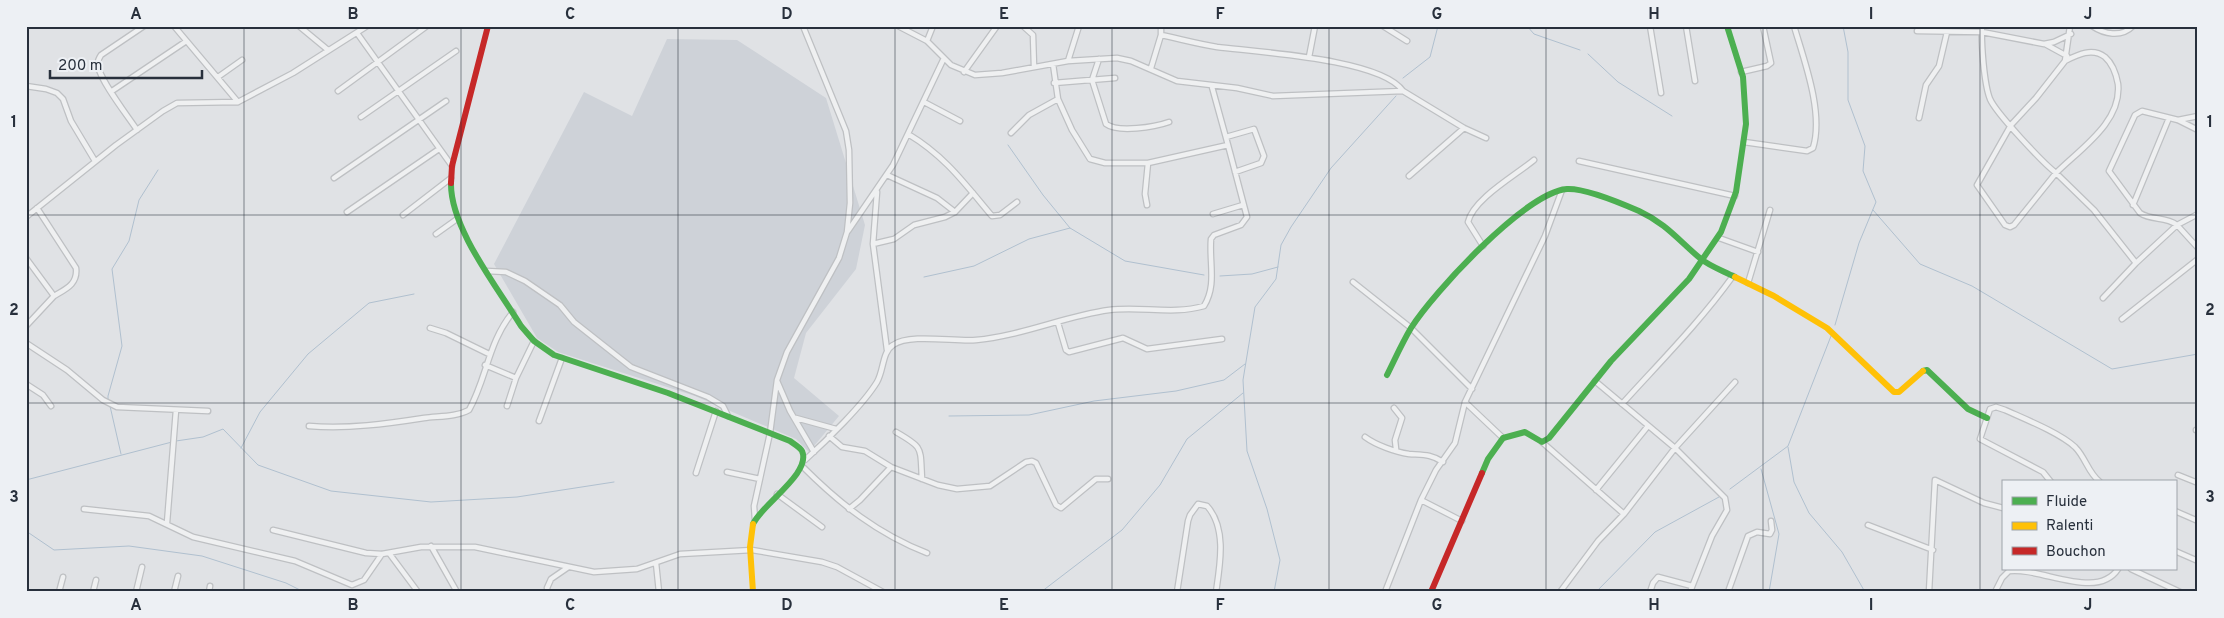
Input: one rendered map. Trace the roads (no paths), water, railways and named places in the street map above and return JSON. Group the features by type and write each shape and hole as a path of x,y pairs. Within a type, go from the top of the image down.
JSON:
{"street":[{"path":"137,130 112,92 98,66 98,60 101,55 144,26"},
{"path":"174,26 185,42 218,77 238,102"},
{"path":"300,26 328,50"},
{"path":"27,214 95,161 177,103 238,102 285,77 367,26"},
{"path":"338,91 427,26"},
{"path":"488,26 452,166 452,195 457,219 487,271 534,341 547,352 562,358 668,393 801,447 804,464 849,509 885,533 927,553"},
{"path":"753,592 752,534 755,520 754,506 770,433 777,380 787,352 839,258 847,232 850,203 849,150 846,131 803,26"},
{"path":"898,26 927,41 952,66 964,72 984,75 1068,61 1117,58 1152,68 1177,81 1291,97 1331,92 1403,91"},
{"path":"927,41 933,26"},
{"path":"964,72 997,26"},
{"path":"1023,26 1033,35 1034,67"},
{"path":"1068,61 1078,26"},
{"path":"1152,68 1161,35 1161,26"},
{"path":"1309,57 1315,26"},
{"path":"1383,26 1407,41"},
{"path":"1650,26 1661,94"},
{"path":"1686,26 1695,81"},
{"path":"1542,442 1557,430 1610,363 1666,306 1703,261 1726,225 1735,196 1746,118 1741,72 1727,26"},
{"path":"1741,72 1767,66 1771,63 1763,26"},
{"path":"1744,142 1807,151 1813,148 1816,139 1813,99 1794,26"},
{"path":"1982,26 1981,43 1990,98 2003,118 2094,210 2136,263"},
{"path":"2066,59 2090,52 2101,54 2110,61 2116,73 2119,91 2117,105 2104,126 2056,173 2014,225 2010,227 2005,225 1978,185 2011,125 2036,98 2066,59 2071,34 2070,26"},
{"path":"2092,26 2101,32 2116,34 2133,26"},
{"path":"1917,31 1982,32 2044,44 2054,42 2071,34"},
{"path":"1919,118 1926,85 1940,66 1948,32"},
{"path":"357,33 452,166"},
{"path":"1161,35 1214,46 1338,62 1392,79 1403,91 1464,128 1486,138"},
{"path":"112,92 185,42"},
{"path":"2044,44 2066,59"},
{"path":"360,117 456,50"},
{"path":"847,232 887,175 944,58"},
{"path":"1098,59 1092,80 1103,118 1112,128 1156,126 1169,122"},
{"path":"218,77 242,60"},
{"path":"1053,64 1054,83 1058,99 1072,130 1090,160 1105,163 1148,164 1228,145"},
{"path":"1054,83 1115,78"},
{"path":"26,86 46,89 57,93 63,99 71,122 95,161"},
{"path":"887,350 895,343 908,340 977,340 1109,310 1169,310 1204,306 1213,286 1211,239 1241,225 1246,220 1212,87"},
{"path":"1012,133 1029,116 1058,99"},
{"path":"334,178 446,101"},
{"path":"924,102 960,121"},
{"path":"2198,130 2178,120 2142,111 2136,115 2109,171 2133,205 2146,217 2169,220 2198,248"},
{"path":"2178,120 2198,116"},
{"path":"2133,205 2170,118"},
{"path":"1409,176 1464,128"},
{"path":"1226,137 1254,129 1264,156 1260,163 1235,172"},
{"path":"908,134 924,144 954,169 992,216 997,217 1017,202"},
{"path":"347,212 439,149"},
{"path":"1483,246 1468,222 1469,216 1485,199 1534,160"},
{"path":"1579,161 1735,196"},
{"path":"1147,205 1145,194 1148,164"},
{"path":"887,175 937,198 954,212"},
{"path":"403,215 451,178"},
{"path":"1385,592 1421,500 1455,443 1465,402 1545,236 1563,189"},
{"path":"1387,374 1410,328 1438,292 1483,246 1532,204 1544,196 1563,189 1585,192 1650,214 1660,220 1703,261 1774,296 1827,328 1894,392 1899,392 1919,373 1927,370 1968,410 1987,418"},
{"path":"755,520 877,381 887,350 872,230 877,190"},
{"path":"873,244 885,243 914,225 946,217 973,194"},
{"path":"1213,214 1243,205"},
{"path":"26,326 54,296 74,283 77,276 76,268 37,208"},
{"path":"1748,283 1770,210"},
{"path":"2104,298 2136,263 2177,226 2198,214"},
{"path":"436,234 457,219"},
{"path":"1719,238 1758,252"},
{"path":"26,258 54,296"},
{"path":"2122,320 2198,260"},
{"path":"487,271 506,272 525,281 560,306 574,322 631,367 708,397 723,406 728,416"},
{"path":"1622,404 1663,357 1688,334 1733,276"},
{"path":"1353,282 1410,328 1472,389"},
{"path":"309,426 366,426 464,413 470,410 484,366 499,331 513,312"},
{"path":"1058,323 1066,350 1069,352 1123,338 1147,349 1222,339"},
{"path":"430,328 446,333 489,354"},
{"path":"507,406 516,378 534,341"},
{"path":"26,343 67,370 103,400 117,407 208,411"},
{"path":"539,421 562,358"},
{"path":"484,366 516,378"},
{"path":"777,380 786,404 796,418 814,452"},
{"path":"1596,381 1675,448 1725,498 1727,503 1727,510 1712,536 1691,589 1658,577 1650,592"},
{"path":"1560,592 1598,541 1624,514 1675,448 1735,382"},
{"path":"26,384 43,395 51,406"},
{"path":"1465,402 1503,438"},
{"path":"2049,480 2043,472 1980,439 1990,409 1996,407 2066,441 2078,451 2097,480"},
{"path":"1394,408 1402,418 1395,440 1396,449"},
{"path":"167,524 176,410"},
{"path":"696,473 716,412"},
{"path":"796,418 836,429"},
{"path":"1596,490 1648,426"},
{"path":"896,432 917,444 921,450 922,478"},
{"path":"1431,592 1488,459 1503,438 1525,432 1542,442 1624,514"},
{"path":"829,436 842,447 864,451 891,467 957,489 978,489 995,483 1026,462 1032,461 1036,463 1056,505 1061,508 1096,479 1108,480"},
{"path":"1365,437 1379,445 1410,454 1429,454 1443,462"},
{"path":"849,509 891,467"},
{"path":"727,472 760,479"},
{"path":"2178,475 2198,483"},
{"path":"1929,592 1936,480 1984,503 2002,508"},
{"path":"778,494 822,527"},
{"path":"1421,500 1462,521"},
{"path":"1177,592 1188,521 1198,504 1207,506 1218,524 1220,546 1216,592"},
{"path":"84,509 149,516 193,537 295,561 352,585 364,580 382,554"},
{"path":"2176,511 2198,521"},
{"path":"1728,592 1748,536 1757,532 1770,534 1772,530 1771,520"},
{"path":"1868,525 1933,550"},
{"path":"273,530 353,551 382,554 431,546 475,546 568,568 594,572 637,569 680,554 752,550 822,562 837,567 883,592"},
{"path":"431,546 457,592"},
{"path":"2176,551 2198,561"},
{"path":"390,553 418,592"},
{"path":"656,563 659,592"},
{"path":"136,592 142,566"},
{"path":"548,592 547,588 551,579 568,568"},
{"path":"1995,592 2002,578 2009,571 2028,570 2092,585 2108,580 2117,570"},
{"path":"2133,570 2180,592"},
{"path":"174,592 178,576"},
{"path":"59,592 62,577"},
{"path":"93,592 96,580"},
{"path":"209,592 210,586"}],"waterway":[{"path":"1403,78 1430,57 1438,26"},
{"path":"1527,26 1534,34 1580,50"},
{"path":"1835,325 1859,243 1876,202 1863,171 1865,146 1848,100 1848,52 1843,26"},
{"path":"1588,54 1618,82 1672,116"},
{"path":"1274,592 1280,560 1267,509 1247,451 1243,380 1255,307 1276,279 1281,245 1291,227 1331,168 1396,96"},
{"path":"1008,145 1043,195 1070,228"},
{"path":"108,400 122,346 112,269 129,241 139,200 158,170"},
{"path":"1873,210 1920,264 1972,286 2112,369 2198,354"},
{"path":"924,277 974,266 1029,239 1070,228 1125,261 1204,275"},
{"path":"1220,276 1252,274 1278,267"},
{"path":"241,448 260,412 308,354 369,303 414,294"},
{"path":"1730,489 1788,446 1831,336"},
{"path":"949,416 1029,415 1094,401 1176,391 1224,380 1245,364"},
{"path":"1041,592 1122,530 1160,485 1187,439 1243,393"},
{"path":"110,406 121,454"},
{"path":"176,441 203,437 223,429 258,465 331,491 431,502 517,497 614,482"},
{"path":"26,480 172,442"},
{"path":"1788,447 1794,482 1809,513 1842,552 1865,592"},
{"path":"1761,469 1779,534 1769,592"},
{"path":"1596,592 1655,532 1719,497"},
{"path":"26,531 54,550 129,546 202,556 286,583 304,592"}]}
